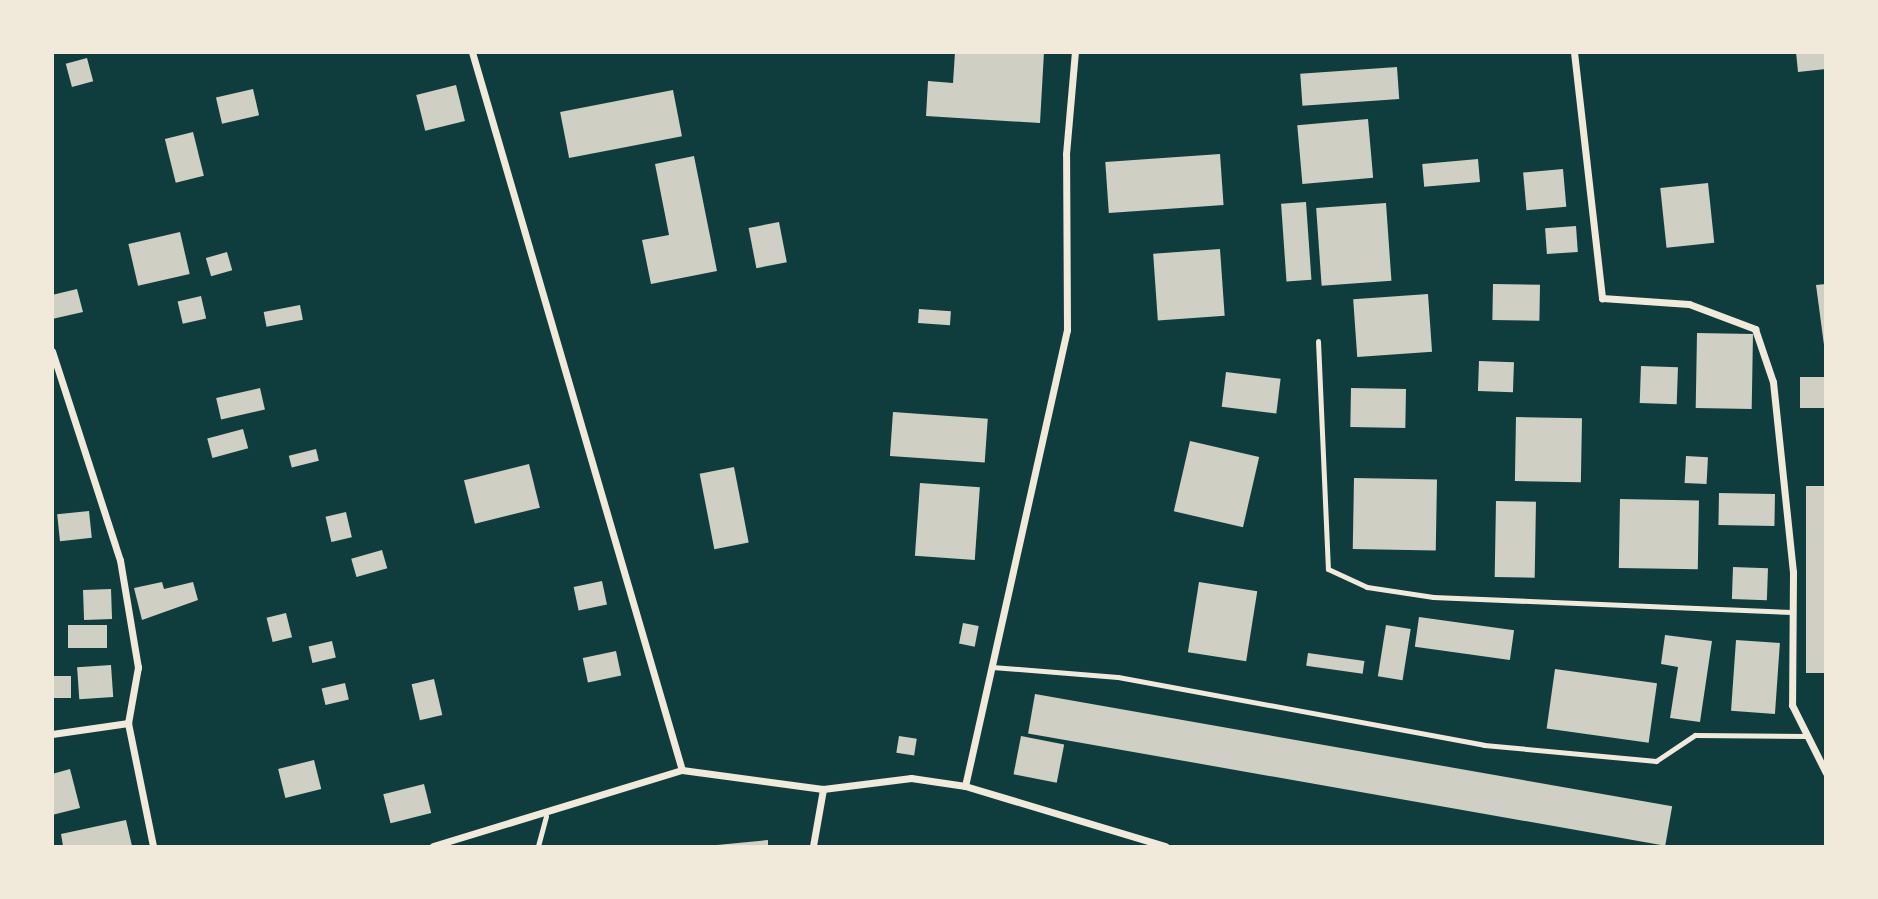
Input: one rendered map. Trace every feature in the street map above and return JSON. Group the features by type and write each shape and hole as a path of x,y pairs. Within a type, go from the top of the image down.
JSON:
{"street":[{"path":"472,52 682,770"},
{"path":"965,786 1067,330 1066,154 1075,52"},
{"path":"1574,52 1602,298 1689,304 1755,329 1773,382 1792,612 1792,705 1825,773"},
{"path":"52,351 120,560 138,667 128,723 153,846"},
{"path":"52,734 128,723"},
{"path":"433,846 546,816 682,770 823,789 911,778 965,786 1164,846"},
{"path":"813,846 823,789"}],"lane":[{"path":"1318,341 1328,569 1367,587 1433,597 1792,612"},
{"path":"992,667 1118,677 1484,745 1656,761 1695,735 1807,736"},
{"path":"538,846 546,816"}],"building":[{"path":"955,52 1044,52 1040,123 926,116 928,81 953,83"},
{"path":"1796,52 1826,52 1826,69 1798,72"},
{"path":"87,58 93,81 72,87 66,64"},
{"path":"1397,67 1399,99 1302,106 1300,74"},
{"path":"456,85 465,121 425,131 416,95"},
{"path":"253,89 259,115 222,124 216,98"},
{"path":"673,90 682,136 569,158 560,112"},
{"path":"1368,119 1373,178 1302,184 1297,125"},
{"path":"193,132 204,176 176,183 165,139"},
{"path":"1220,154 1224,205 1109,213 1105,162"},
{"path":"694,156 717,271 651,284 642,240 669,235 655,164"},
{"path":"1478,159 1480,182 1424,187 1422,164"},
{"path":"1563,169 1566,207 1526,210 1523,172"},
{"path":"1708,183 1714,243 1667,248 1660,188"},
{"path":"1306,202 1311,280 1287,282 1281,204"},
{"path":"1386,203 1391,281 1322,286 1316,208"},
{"path":"779,222 787,262 756,268 749,228"},
{"path":"1576,226 1578,252 1547,254 1545,228"},
{"path":"180,232 190,274 138,286 128,244"},
{"path":"1220,249 1225,316 1158,321 1153,254"},
{"path":"227,252 232,270 211,276 206,258"},
{"path":"1493,284 1540,285 1539,321 1492,320"},
{"path":"1826,284 1826,345 1824,345 1816,285"},
{"path":"77,289 83,312 52,319 52,295"},
{"path":"1428,294 1432,352 1357,357 1353,299"},
{"path":"201,296 206,318 183,324 178,301"},
{"path":"300,305 303,320 267,327 264,312"},
{"path":"919,309 951,311 950,325 918,323"},
{"path":"1697,333 1753,334 1752,409 1696,408"},
{"path":"1479,361 1514,362 1513,392 1478,391"},
{"path":"1641,366 1678,367 1677,404 1640,403"},
{"path":"1226,372 1281,379 1276,413 1222,407"},
{"path":"1800,377 1826,377 1826,408 1800,408"},
{"path":"260,388 265,409 221,420 216,398"},
{"path":"1351,388 1406,389 1405,428 1350,427"},
{"path":"893,412 988,419 985,463 890,456"},
{"path":"1516,417 1582,418 1581,482 1515,481"},
{"path":"243,429 248,448 212,458 207,439"},
{"path":"1190,441 1259,457 1243,527 1174,511"},
{"path":"316,449 319,461 292,467 289,456"},
{"path":"1686,456 1708,457 1707,484 1685,483"},
{"path":"529,464 540,508 475,524 464,480"},
{"path":"734,467 749,543 714,549 700,474"},
{"path":"1354,478 1437,479 1436,550 1353,549"},
{"path":"920,483 980,487 975,560 915,556"},
{"path":"1806,486 1826,486 1826,673 1806,673"},
{"path":"1719,493 1775,494 1774,526 1718,525"},
{"path":"1620,499 1699,500 1698,569 1619,568"},
{"path":"1496,501 1536,502 1535,578 1495,577"},
{"path":"89,511 92,538 60,541 57,514"},
{"path":"346,512 352,537 331,542 326,517"},
{"path":"382,550 387,568 356,577 351,559"},
{"path":"1733,567 1768,568 1767,600 1732,599"},
{"path":"602,581 607,604 579,611 574,587"},
{"path":"162,582 164,589 193,582 198,600 142,620 134,588"},
{"path":"1199,582 1257,591 1246,661 1188,652"},
{"path":"111,589 112,619 84,620 83,590"},
{"path":"286,613 292,637 273,642 267,618"},
{"path":"1419,617 1514,630 1510,660 1415,647"},
{"path":"963,623 979,626 975,647 959,644"},
{"path":"68,625 107,625 107,648 68,648"},
{"path":"1386,625 1411,629 1403,680 1378,676"},
{"path":"1665,635 1712,641 1700,722 1670,718 1678,667 1661,664"},
{"path":"1736,640 1780,643 1775,714 1731,711"},
{"path":"332,641 336,658 312,663 309,646"},
{"path":"616,651 621,675 588,683 583,658"},
{"path":"1308,653 1364,661 1363,674 1306,666"},
{"path":"111,665 113,697 79,699 77,667"},
{"path":"1555,669 1657,683 1649,743 1547,728"},
{"path":"52,676 71,676 71,698 52,698"},
{"path":"434,679 442,715 420,720 412,684"},
{"path":"345,683 349,700 325,705 322,688"},
{"path":"1035,694 1672,806 1665,846 1028,733"},
{"path":"899,736 917,739 914,756 896,753"},
{"path":"1021,736 1064,744 1057,783 1014,774"},
{"path":"314,760 321,789 285,798 278,769"},
{"path":"70,769 80,808 52,815 52,774"},
{"path":"424,784 431,813 391,823 383,794"},
{"path":"126,820 132,846 63,846 61,834"},
{"path":"768,840 768,846 717,846 717,845"}]}
